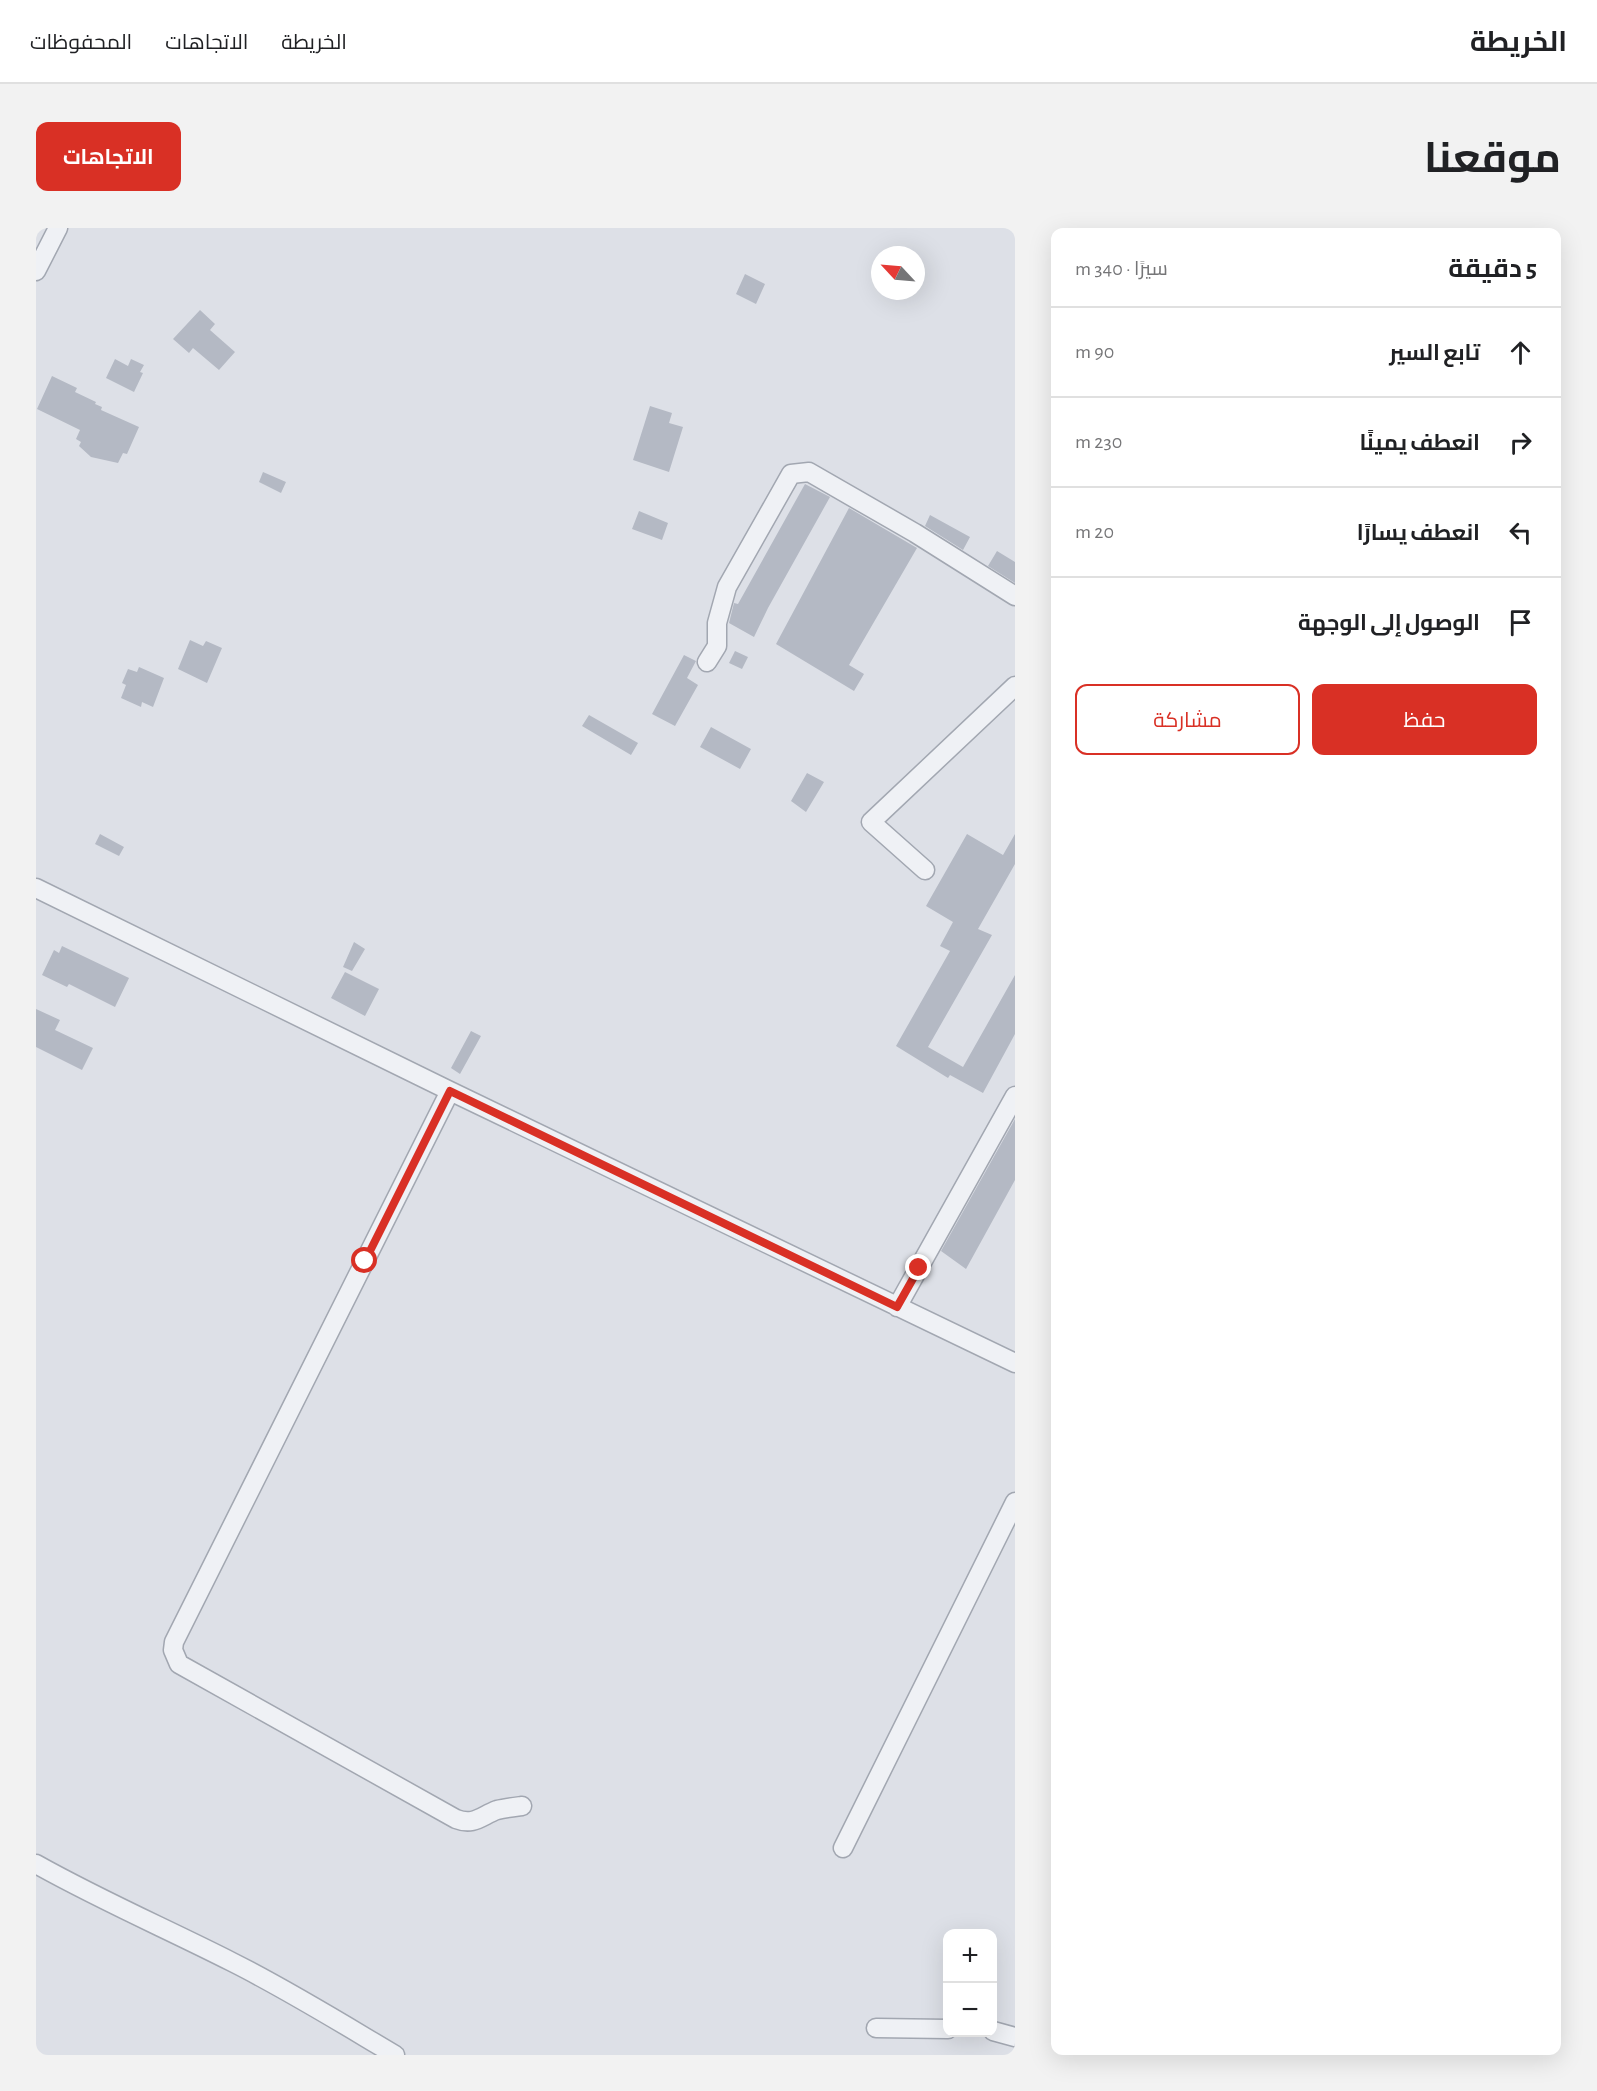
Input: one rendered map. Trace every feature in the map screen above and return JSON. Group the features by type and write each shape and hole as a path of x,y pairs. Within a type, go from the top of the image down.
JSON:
{"street":[{"path":"36,271 58,228"},
{"path":"707,662 717,646 717,622 727,587 791,474 809,472 915,533 1015,596"},
{"path":"925,870 871,822 1015,686"},
{"path":"36,888 450,1091 1015,1363"},
{"path":"450,1091 174,1642 173,1650 179,1664 456,1819 465,1822 479,1820 499,1809 522,1806"},
{"path":"897,1307 1015,1096"},
{"path":"843,1848 1015,1502"},
{"path":"36,1864 285,1990 395,2055"},
{"path":"876,2028 943,2029"},
{"path":"997,2032 1015,2037"}],"building":[{"path":"745,274 765,284 756,304 736,294"},
{"path":"200,310 215,324 210,330 235,352 219,370 193,348 189,353 173,339"},
{"path":"115,359 128,366 131,359 144,365 140,372 143,373 134,392 106,378"},
{"path":"52,376 77,388 75,392 96,402 95,404 102,407 101,410 139,427 127,454 123,453 118,463 91,457 79,446 81,442 76,439 80,430 37,409"},
{"path":"650,406 672,413 669,423 683,427 669,472 633,460"},
{"path":"263,472 286,482 281,493 259,482"},
{"path":"805,484 830,497 754,637 729,623 734,603 738,604"},
{"path":"849,508 917,548 849,665 864,674 854,691 776,644"},
{"path":"639,511 668,523 662,540 632,529"},
{"path":"930,515 970,537 963,550 925,526"},
{"path":"997,551 1015,562 1015,583 988,566"},
{"path":"190,640 203,646 206,641 222,648 207,683 178,669"},
{"path":"735,651 748,657 742,669 729,663"},
{"path":"684,655 696,661 687,678 698,685 675,726 652,714"},
{"path":"139,667 164,678 153,707 142,702 141,707 121,698 126,685 122,683 128,669 137,672"},
{"path":"589,715 638,743 631,755 582,726"},
{"path":"711,727 751,749 740,769 700,747"},
{"path":"807,773 824,782 806,812 791,801"},
{"path":"100,834 124,847 119,856 95,844"},
{"path":"967,834 1003,855 1015,834 1015,864 978,929 992,935 928,1047 963,1067 1015,975 1015,1034 983,1093 950,1075 948,1078 896,1046 950,951 940,946 953,922 926,906"},
{"path":"354,942 365,949 352,971 343,967"},
{"path":"62,946 129,978 115,1007 69,984 67,987 42,975 54,950 59,953"},
{"path":"345,972 379,989 365,1016 331,998"},
{"path":"36,1009 60,1020 55,1030 93,1048 82,1070 36,1047"},
{"path":"471,1031 481,1036 460,1074 451,1068"},
{"path":"1015,1119 1015,1180 966,1269 941,1251"}],"route":[{"path":"365,1261 450,1091 897,1307 919,1268"}]}
